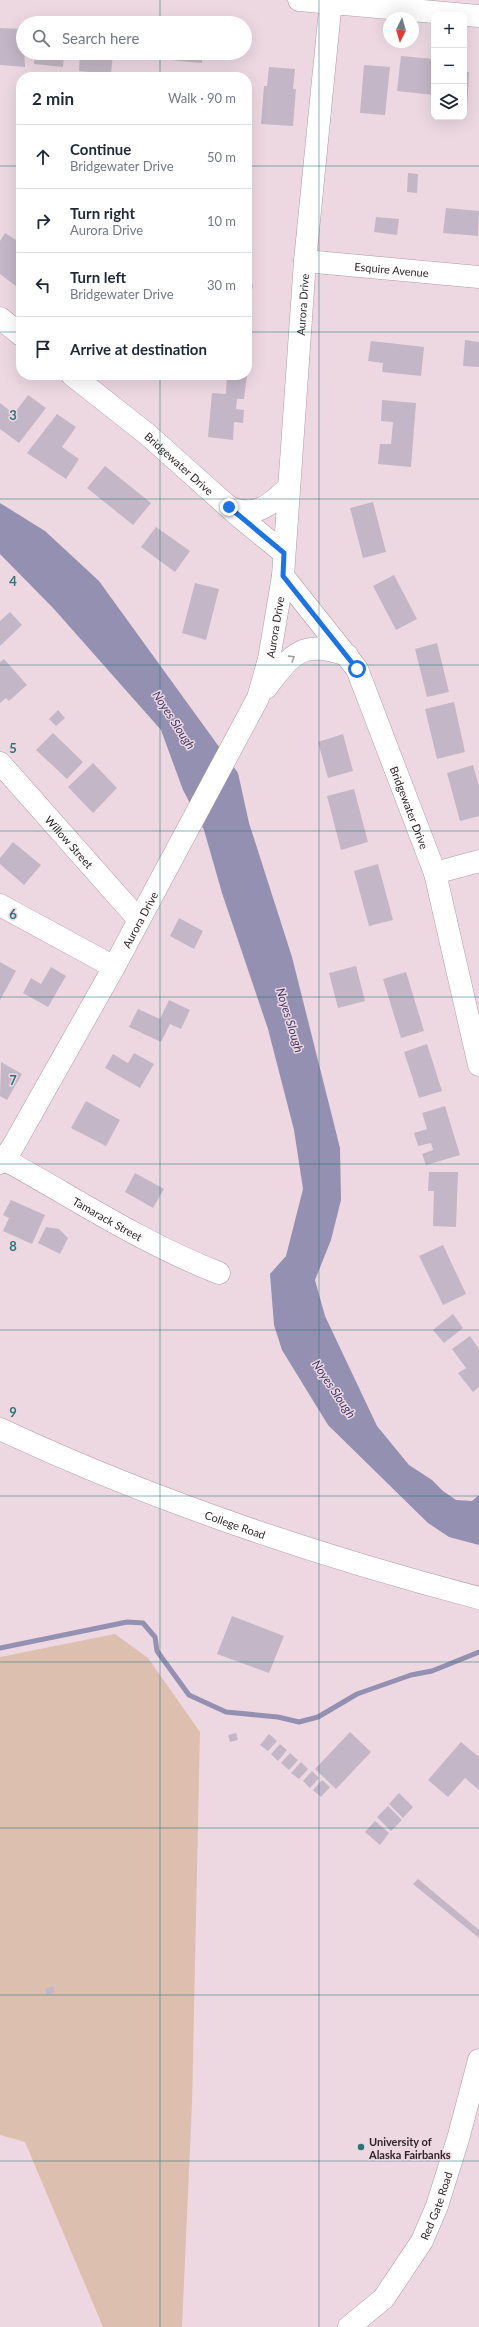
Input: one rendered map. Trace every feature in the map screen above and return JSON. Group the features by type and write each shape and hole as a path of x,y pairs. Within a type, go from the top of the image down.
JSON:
{"street":[{"path":"299,0 331,1 479,16"},
{"name":"Aurora Drive","path":"1,1160 12,1148 114,968 190,822 258,698 269,659 283,576 305,261 331,1"},
{"name":"Esquire Avenue","path":"305,261 479,277"},
{"path":"0,318 16,331"},
{"name":"Bridgewater Drive","path":"78,380 147,434 229,507 284,553"},
{"path":"229,507 239,512 253,512 269,506 288,488"},
{"name":"Bridgewater Drive","path":"283,576 357,669 435,873 479,1065"},
{"path":"258,698 287,660 310,648 331,650 347,655"},
{"name":"Willow Street","path":"0,763 139,920"},
{"path":"435,873 479,861"},
{"path":"0,905 114,968"},
{"name":"Tamarack Street","path":"1,1160 108,1220 185,1260 220,1273"},
{"name":"College Road","path":"0,1429 90,1468 210,1515 325,1554 479,1598"},
{"name":"Red Gate Road","path":"349,2327 384,2298 422,2241 439,2198 479,2060"}],"shaded area":[{"path":"115,1634 148,1658 200,1732 192,2104 182,2327 103,2327 25,2142 0,2135 0,1657"}],"water":[{"name":"Noyes Slough","path":"0,503 45,531 99,581 238,773 249,823 292,957 340,1148 341,1200 331,1240 315,1280 325,1316 377,1426 409,1465 432,1480 443,1491 456,1500 472,1501 479,1495 479,1545 449,1537 428,1523 328,1425 282,1350 274,1325 270,1274 286,1256 303,1189 294,1130 268,1029 222,893 204,830 183,790 161,730 54,609 0,554"}],"building":[{"path":"0,28 16,29 16,60 25,60 25,67 0,65"},
{"path":"401,56 431,59 431,95 397,91"},
{"path":"34,60 64,60 63,67 34,64"},
{"path":"80,60 112,60 111,72 79,71"},
{"path":"170,60 202,60 202,63"},
{"path":"364,65 390,67 385,115 360,113"},
{"path":"269,67 295,69 293,89 296,89 293,126 261,124 264,86 267,86"},
{"path":"467,72 469,72 467,109"},
{"path":"408,173 418,174 417,193 407,192"},
{"path":"446,208 479,211 478,236 443,233"},
{"path":"376,217 399,219 397,235 374,232"},
{"path":"5,233 16,240 16,286 0,274 0,241"},
{"path":"465,340 479,342 479,367 463,366"},
{"path":"371,341 424,347 421,376 382,372 383,363 368,361"},
{"path":"227,380 246,380 244,399 237,399 236,409 244,410 243,423 234,422 233,440 208,437 212,393 226,394"},
{"path":"28,395 46,408 19,443 0,429 0,403 14,414"},
{"path":"382,400 416,403 411,467 378,464 380,444 391,444 393,422 381,421"},
{"path":"57,414 76,427 62,447 79,459 66,479 27,453"},
{"path":"105,466 151,503 133,525 87,488"},
{"path":"373,502 386,552 363,558 350,508"},
{"path":"156,527 190,551 175,572 141,547"},
{"path":"394,575 417,619 396,630 373,586"},
{"path":"195,583 219,589 206,640 182,633"},
{"path":"10,612 22,625 0,646 0,621"},
{"path":"437,643 449,692 427,697 415,649"},
{"path":"4,659 27,685 9,701 6,698 0,703 0,662"},
{"path":"454,702 465,752 437,759 425,709"},
{"path":"58,710 65,718 56,726 49,719"},
{"path":"53,733 83,762 67,779 36,750"},
{"path":"343,734 353,771 328,778 318,742"},
{"path":"93,763 117,788 93,813 68,787"},
{"path":"473,765 479,786 479,816 460,821 447,773"},
{"path":"354,789 368,842 341,850 327,796"},
{"path":"13,842 41,865 24,885 0,864 0,858"},
{"path":"378,864 393,920 369,926 354,871"},
{"path":"179,918 203,931 194,949 170,936"},
{"path":"0,962 16,971 0,1000"},
{"path":"356,966 365,1001 338,1008 329,973"},
{"path":"51,967 66,976 48,1007 23,993 31,978 41,984"},
{"path":"406,972 424,1031 401,1038 383,979"},
{"path":"169,1000 190,1010 181,1029 170,1024 161,1042 129,1027 138,1009 160,1019"},
{"path":"427,1044 442,1091 419,1098 404,1052"},
{"path":"134,1053 154,1064 140,1088 105,1068 113,1054 128,1063"},
{"path":"1,1062 22,1074 7,1100 0,1096"},
{"path":"86,1101 120,1120 106,1146 71,1128"},
{"path":"445,1106 460,1155 426,1165 422,1154 433,1150 431,1143 418,1146 414,1133 427,1129 422,1113"},
{"path":"429,1172 458,1172 456,1227 433,1226 434,1191 428,1191"},
{"path":"135,1173 164,1189 153,1208 125,1192"},
{"path":"11,1200 45,1215 32,1244 3,1231 9,1218 3,1215"},
{"path":"46,1227 59,1229 68,1238 60,1254 38,1243"},
{"path":"443,1245 466,1294 443,1305 419,1256"},
{"path":"453,1314 463,1328 444,1343 433,1330"},
{"path":"470,1336 479,1349 479,1387 473,1392 458,1373 466,1368 452,1349"},
{"path":"232,1616 284,1636 269,1673 217,1654"},
{"path":"350,1732 371,1752 336,1789 315,1769"},
{"path":"236,1733 238,1740 230,1742 228,1735"},
{"path":"269,1734 277,1741 268,1751 260,1745"},
{"path":"461,1742 479,1757 479,1790 465,1778 448,1797 428,1780"},
{"path":"280,1744 287,1750 278,1761 271,1754"},
{"path":"290,1753 298,1760 289,1770 281,1763"},
{"path":"301,1762 308,1769 299,1779 291,1773"},
{"path":"312,1771 319,1778 310,1788 303,1781"},
{"path":"322,1780 330,1787 321,1797 313,1790"},
{"path":"399,1793 413,1807 403,1818 389,1804"},
{"path":"388,1806 402,1820 391,1831 377,1817"},
{"path":"375,1821 389,1833 380,1845 365,1832"},
{"path":"418,1879 479,1930 479,1938 413,1884"},
{"path":"53,1986 55,1992 47,1995 45,1989"}],"waterway":[{"path":"0,1648 127,1622 143,1623 155,1637 157,1651 189,1695 226,1712 278,1717 299,1722 318,1717 357,1694 411,1675 432,1671 479,1652"}],"place":[{"name":"University of Alaska Fairbanks","path":"361,2147"}],"route":[{"path":"229,507 284,553 283,576 357,669"}]}
